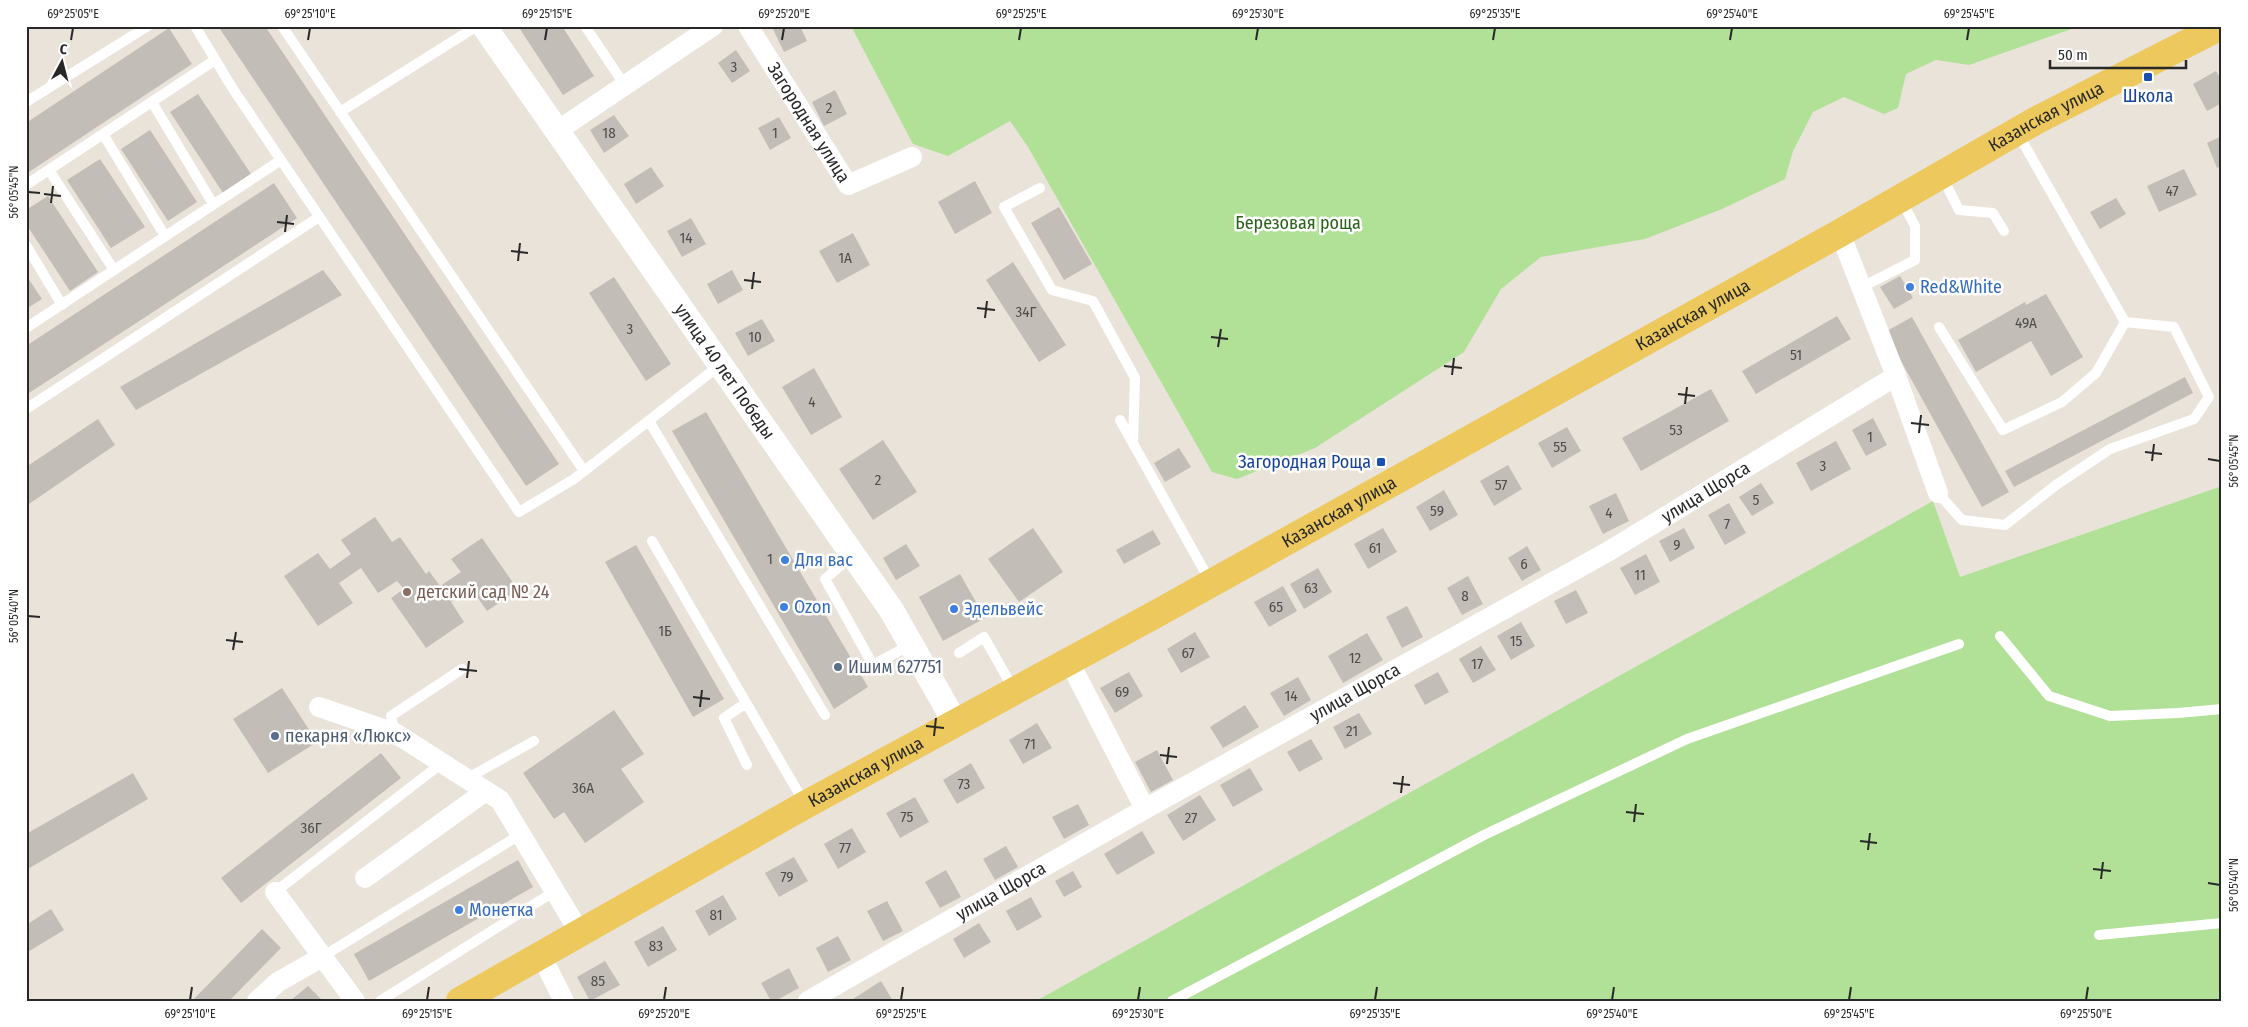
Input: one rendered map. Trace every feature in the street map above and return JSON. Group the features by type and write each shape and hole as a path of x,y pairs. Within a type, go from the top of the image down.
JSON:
{"main road":[{"name":"Казанская улица","path":"460,1001 805,805 956,724 1840,233 2017,131 2221,26"}],"street":[{"name":"улица 40 лет Победы","path":"484,26 892,611 956,724"},
{"path":"557,131 714,26"},
{"name":"Загородная улица","path":"748,26 848,185 912,157"},
{"path":"1840,233 1896,376 1938,493"},
{"name":"улица Щорса","path":"808,1001 1145,809 1609,551 1896,376"},
{"path":"1068,661 1145,809"},
{"path":"319,707 395,732 500,800 580,933"},
{"path":"364,878 486,791"},
{"path":"275,892 354,1001"},
{"path":"540,955 564,1001"},
{"path":"257,1001 278,982 322,957"}],"lane":[{"path":"26,102 148,26"},
{"path":"195,26 280,160 519,512 584,471 720,365"},
{"path":"282,26 584,471"},
{"path":"340,112 477,26"},
{"path":"585,26 620,78"},
{"path":"26,185 215,60"},
{"path":"152,102 213,204"},
{"path":"2017,131 2079,244 2125,322"},
{"path":"103,134 165,236"},
{"path":"26,328 280,160"},
{"path":"49,170 114,270"},
{"path":"1941,175 1959,210 1993,213 2004,230"},
{"path":"1040,188 1004,207 1052,290 1093,301 1126,361 1135,378 1133,442"},
{"path":"1862,287 1915,260 1915,226 1900,199"},
{"path":"26,409 319,217"},
{"path":"26,246 62,305"},
{"path":"1939,327 2003,430 2062,402 2096,373 2125,322"},
{"path":"1938,493 1962,520 2005,525 2056,485 2110,449 2194,419 2209,397 2174,328 2125,322"},
{"path":"1120,420 1211,582"},
{"path":"649,421 825,715"},
{"path":"652,541 805,805"},
{"path":"853,555 825,579 872,664 911,644"},
{"path":"2000,636 2050,696 2110,716 2222,709"},
{"path":"958,653 984,637 1015,691"},
{"path":"1172,1001 1484,835 1687,739 1959,644"},
{"path":"395,732 390,716 462,669"},
{"path":"746,703 724,718 747,766"},
{"path":"466,778 534,741"},
{"path":"275,892 442,763"},
{"path":"322,957 520,834"},
{"path":"380,1001 555,891"},
{"path":"2099,935 2222,923"}],"green space":[{"name":"Березовая роща","path":"851,26 2080,26 1969,65 1936,60 1906,74 1898,108 1884,114 1844,97 1813,112 1793,151 1785,179 1722,209 1645,239 1541,257 1501,289 1464,352 1315,448 1237,479 1212,472 1028,147 1010,121 948,156 913,144"},
{"path":"2222,486 2222,1001 1036,1001 1933,501 1960,577"}],"building":[{"path":"218,26 265,26 559,464 526,486"},
{"path":"518,26 562,26 594,76 563,95"},
{"path":"780,26 800,26 807,41 784,52 773,29"},
{"path":"169,28 192,64 26,174 26,123"},
{"path":"736,50 750,71 732,83 718,63"},
{"path":"2216,71 2222,81 2222,103 2207,111 2193,84"},
{"path":"835,90 847,114 824,126 812,102"},
{"path":"198,94 251,174 223,193 170,112"},
{"path":"614,115 629,136 604,153 590,130"},
{"path":"779,117 791,138 770,150 758,128"},
{"path":"150,130 197,202 168,221 121,149"},
{"path":"2222,136 2222,166 2217,168 2207,143"},
{"path":"100,159 145,227 111,248 67,180"},
{"path":"651,167 664,186 636,204 624,184"},
{"path":"2184,169 2197,195 2159,212 2147,186"},
{"path":"975,181 992,213 955,234 938,202"},
{"path":"274,183 297,218 26,395 26,346"},
{"path":"48,196 98,272 70,291 26,224 26,210"},
{"path":"2116,198 2126,214 2100,229 2090,212"},
{"path":"1059,207 1092,264 1064,280 1031,223"},
{"path":"691,218 706,244 682,257 667,231"},
{"path":"853,233 870,265 837,283 819,251"},
{"path":"1013,262 1066,345 1039,362 986,280"},
{"path":"323,270 342,295 136,410 120,387"},
{"path":"732,270 743,290 718,304 707,284"},
{"path":"26,275 42,299 26,309"},
{"path":"1900,276 1913,298 1894,309 1880,287"},
{"path":"614,277 671,364 646,381 589,293"},
{"path":"2046,294 2083,357 2051,376 2031,341 1976,372 1958,340 2025,302 2026,305"},
{"path":"1837,316 1851,339 1756,394 1742,371"},
{"path":"1912,317 2009,492 1982,507 1885,332"},
{"path":"762,319 775,341 748,356 735,333"},
{"path":"814,368 842,417 811,435 782,387"},
{"path":"2185,377 2193,393 2014,487 2005,471"},
{"path":"1711,389 1729,421 1641,471 1622,438"},
{"path":"706,412 868,687 834,709 672,431"},
{"path":"1873,418 1887,445 1866,456 1852,430"},
{"path":"98,419 115,445 26,506 26,467"},
{"path":"1567,427 1581,451 1552,468 1538,443"},
{"path":"883,440 917,492 873,520 839,469"},
{"path":"1836,441 1851,469 1811,491 1796,463"},
{"path":"1179,448 1191,467 1165,482 1154,463"},
{"path":"1508,465 1522,489 1494,506 1480,481"},
{"path":"1761,483 1774,503 1752,516 1739,497"},
{"path":"1444,490 1458,515 1430,531 1416,507"},
{"path":"1616,493 1629,521 1603,534 1589,506"},
{"path":"1729,503 1746,533 1725,545 1708,515"},
{"path":"375,517 392,542 400,537 426,574 429,571 440,586 461,572 451,559 482,538 518,590 487,611 471,588 451,602 464,622 426,648 391,598 404,589 397,581 378,593 361,568 339,583 353,603 318,626 284,576 318,553 330,569 351,554 341,540"},
{"path":"1033,528 1063,572 1019,602 988,559"},
{"path":"1383,528 1397,552 1368,569 1354,544"},
{"path":"1684,528 1695,548 1670,562 1659,541"},
{"path":"1153,530 1161,544 1124,564 1116,550"},
{"path":"906,544 920,566 896,580 883,558"},
{"path":"636,545 724,699 693,717 605,562"},
{"path":"1527,546 1541,570 1522,581 1508,558"},
{"path":"1646,554 1660,582 1635,595 1620,568"},
{"path":"1318,568 1332,592 1304,609 1290,584"},
{"path":"960,574 985,618 943,641 919,597"},
{"path":"1468,576 1483,604 1462,615 1447,588"},
{"path":"1283,586 1297,611 1269,627 1254,602"},
{"path":"1576,590 1588,613 1566,624 1554,601"},
{"path":"1407,606 1423,637 1402,648 1386,617"},
{"path":"1521,622 1535,646 1511,660 1497,636"},
{"path":"1195,632 1210,657 1181,673 1167,649"},
{"path":"1367,633 1383,660 1343,683 1328,656"},
{"path":"1481,646 1496,670 1473,683 1459,659"},
{"path":"1129,672 1143,696 1115,713 1100,688"},
{"path":"1438,672 1449,692 1425,705 1414,685"},
{"path":"1298,677 1311,700 1284,716 1270,693"},
{"path":"282,688 317,742 268,773 233,719"},
{"path":"1245,705 1259,727 1223,748 1210,727"},
{"path":"614,710 644,754 621,769 644,802 585,843 564,812 554,819 523,773"},
{"path":"1359,713 1372,734 1345,749 1333,727"},
{"path":"1037,723 1052,748 1023,764 1009,740"},
{"path":"1311,739 1323,759 1299,772 1287,752"},
{"path":"1157,750 1173,780 1151,792 1135,762"},
{"path":"381,753 401,778 241,903 221,878"},
{"path":"971,763 985,788 957,804 943,780"},
{"path":"1250,768 1263,790 1233,807 1220,785"},
{"path":"133,773 148,799 26,870 26,834"},
{"path":"1200,795 1216,820 1183,841 1167,815"},
{"path":"915,797 929,822 900,838 886,813"},
{"path":"1078,804 1089,825 1064,839 1052,817"},
{"path":"852,828 866,852 838,869 824,844"},
{"path":"1142,831 1155,853 1117,875 1104,854"},
{"path":"1006,846 1018,867 995,880 983,859"},
{"path":"794,857 808,881 779,897 765,873"},
{"path":"518,860 533,887 369,981 354,954"},
{"path":"946,870 961,897 940,908 925,882"},
{"path":"1073,871 1082,887 1064,897 1055,881"},
{"path":"723,895 737,919 709,936 695,911"},
{"path":"1031,897 1042,917 1017,931 1006,911"},
{"path":"887,901 903,931 883,941 867,911"},
{"path":"51,909 64,930 26,953 26,925"},
{"path":"979,923 991,942 964,958 953,939"},
{"path":"663,926 677,950 648,967 634,942"},
{"path":"262,929 281,948 229,1001 192,1001"},
{"path":"838,936 851,960 828,972 816,948"},
{"path":"605,961 620,985 590,1001 577,977"},
{"path":"789,968 799,988 775,1001 771,1001 761,983"},
{"path":"881,981 893,1001 854,1001 853,999"},
{"path":"308,986 323,1001 290,1001"}],"place":[{"name":"Школа","path":"2148,77"},
{"name":"Red&White","path":"1910,287"},
{"name":"Загородная Роща","path":"1381,462"},
{"name":"Для вас","path":"785,560"},
{"name":"детский сад № 24","path":"407,592"},
{"name":"Ozon","path":"784,607"},
{"name":"Эдельвейс","path":"954,609"},
{"name":"Ишим 627751","path":"838,667"},
{"name":"пекарня «Люкс»","path":"275,736"},
{"name":"Монетка","path":"459,910"}]}
